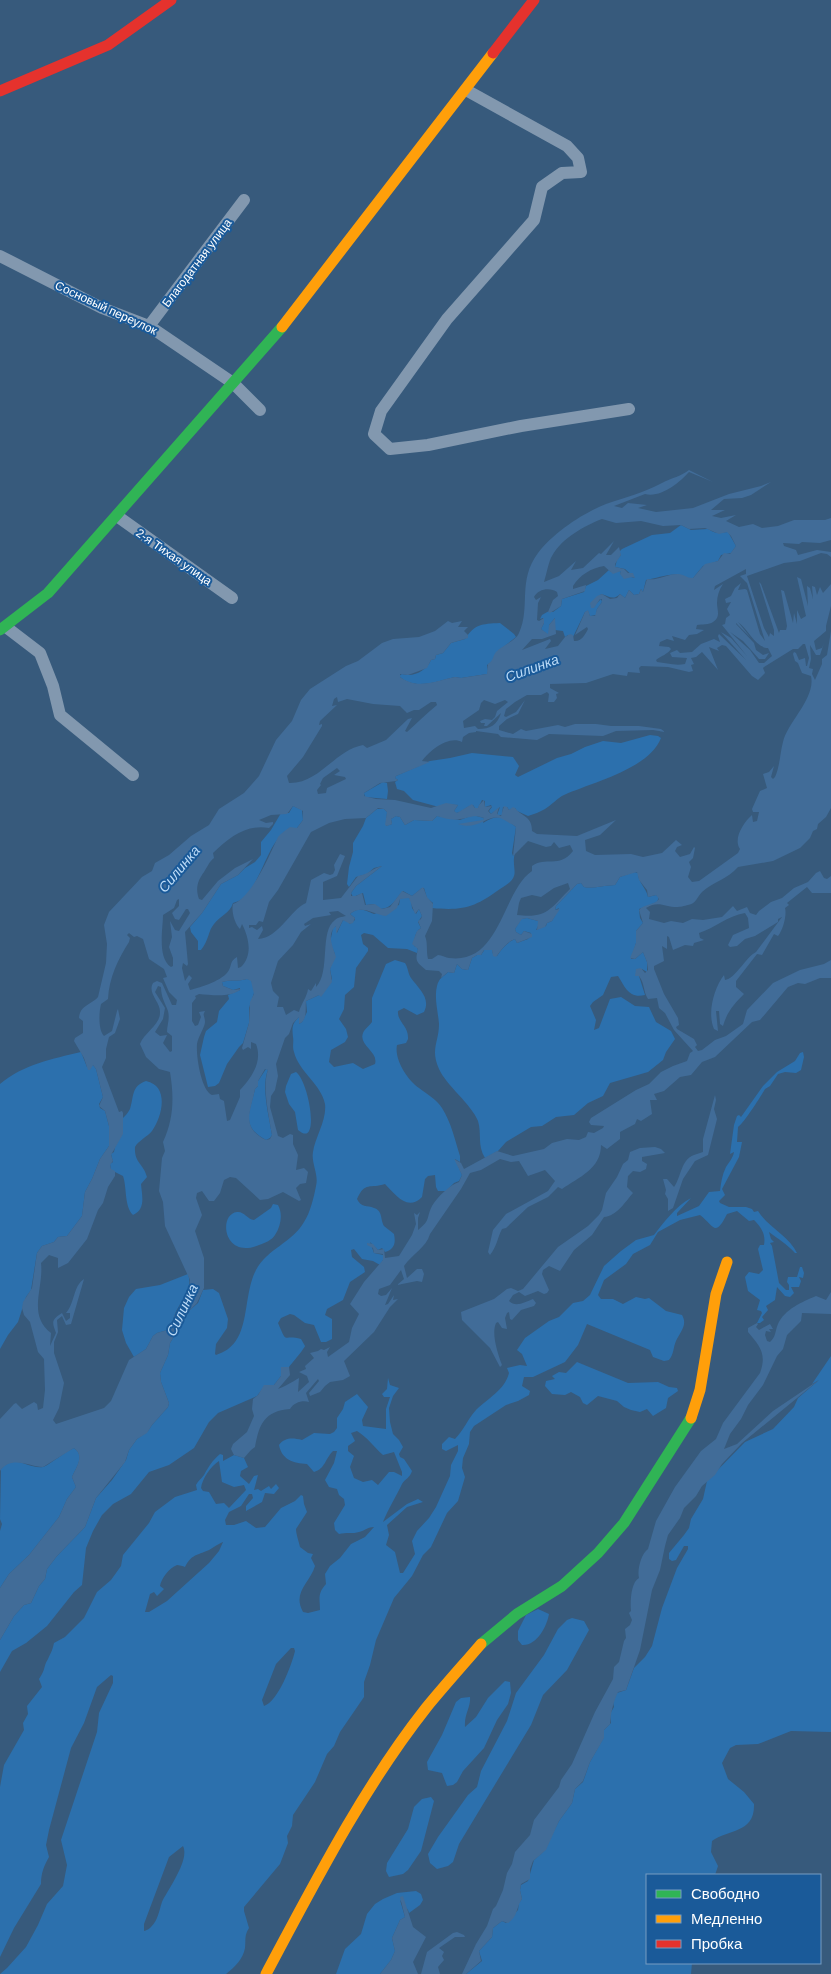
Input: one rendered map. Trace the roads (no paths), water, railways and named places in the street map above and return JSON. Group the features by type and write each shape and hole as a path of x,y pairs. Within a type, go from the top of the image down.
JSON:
{"street":[{"path":"0,91 108,45 171,0"},
{"path":"133,774 60,716 53,686 40,653 3,628 48,593 274,337 534,0"},
{"path":"466,90 567,146 578,158 581,172 562,173 542,187 534,220 446,318 381,411 374,434 390,449 428,445 521,426 629,409"},
{"name":"Благодатная улица","path":"149,326 244,200"},
{"name":"Сосновый переулок","path":"0,256 102,308 149,326 233,383 260,410"},
{"name":"2-я Тихая улица","path":"117,516 232,598"},
{"path":"266,1974 368,1790 426,1708 484,1640 517,1614 562,1586 598,1554 624,1523 690,1420 700,1390 716,1294 727,1262"}],"water":[{"name":"Силинка","path":"689,470 713,482 689,472 675,485 663,492 651,495 645,494 614,506 622,508 628,503 647,505 638,508 656,512 693,508 729,494 771,482 751,495 742,498 724,499 711,510 725,510 712,516 721,518 736,515 726,521 739,527 753,524 762,528 778,526 794,520 825,520 831,518 831,540 820,543 783,543 784,546 796,550 798,555 817,550 831,552 831,557 821,553 747,576 764,628 769,637 770,633 774,636 774,630 759,582 779,633 780,630 786,630 787,626 781,590 784,591 793,623 794,613 797,624 797,610 801,619 806,616 797,577 801,579 808,606 807,586 810,588 813,599 812,586 815,587 817,595 820,587 823,593 831,584 831,606 826,631 814,641 816,650 822,648 824,643 820,655 816,655 810,645 811,659 809,668 813,669 812,674 815,680 822,664 822,659 827,655 831,631 831,808 826,817 818,824 817,829 813,831 810,838 800,848 773,861 738,867 730,875 702,892 695,902 691,904 677,907 654,904 646,908 650,912 649,919 664,923 671,921 683,923 692,919 703,920 722,917 733,906 737,911 747,907 750,913 756,915 771,902 782,898 794,888 808,882 820,871 824,878 827,879 831,876 831,893 812,893 807,887 787,903 789,905 785,908 785,918 780,933 778,936 774,934 762,955 757,954 736,981 736,987 744,994 731,1009 723,1026 720,1024 719,1011 716,1011 718,1031 714,1029 712,1023 711,1008 720,980 724,975 725,980 729,979 737,972 748,958 756,952 782,917 778,919 778,922 755,936 745,939 737,946 730,947 728,945 733,935 749,928 748,918 745,913 732,917 699,933 700,938 704,940 694,943 693,946 685,945 673,950 667,936 667,949 662,946 664,961 654,966 654,969 664,994 678,1018 679,1025 676,1027 677,1029 694,1039 697,1045 695,1047 698,1051 715,1040 726,1036 743,1024 747,1010 773,983 800,970 824,964 831,960 831,978 820,978 805,984 798,983 788,987 760,1020 752,1022 715,1057 702,1062 691,1075 680,1077 664,1091 654,1094 657,1100 650,1100 652,1114 641,1121 637,1119 635,1124 620,1132 620,1139 607,1149 601,1145 597,1160 588,1172 562,1189 558,1187 548,1197 528,1207 506,1228 502,1229 490,1255 488,1252 493,1230 506,1214 548,1191 555,1181 545,1170 528,1176 519,1161 511,1162 500,1159 481,1170 470,1173 428,1239 404,1266 407,1278 417,1269 422,1269 424,1274 422,1282 417,1281 397,1285 404,1279 401,1270 390,1285 379,1289 378,1294 381,1296 386,1295 392,1288 385,1305 388,1304 394,1295 393,1300 398,1299 390,1307 374,1332 344,1361 350,1376 343,1380 330,1382 320,1392 310,1396 309,1393 319,1381 318,1379 306,1393 309,1402 299,1402 290,1409 281,1410 269,1416 264,1420 258,1432 255,1447 244,1458 234,1455 231,1449 233,1444 247,1432 254,1416 252,1409 253,1399 264,1385 274,1385 281,1376 281,1367 289,1367 290,1375 278,1389 299,1378 298,1392 309,1382 307,1376 299,1372 306,1369 305,1366 314,1358 310,1353 330,1347 327,1352 328,1357 349,1342 352,1328 359,1314 350,1304 364,1282 383,1260 383,1254 374,1253 373,1248 367,1245 367,1243 373,1244 378,1250 384,1249 385,1258 399,1256 412,1235 416,1224 414,1213 417,1215 420,1212 418,1230 427,1221 437,1198 448,1188 459,1182 462,1175 454,1159 461,1163 464,1169 497,1151 513,1156 544,1149 552,1143 567,1139 579,1140 586,1137 588,1132 594,1133 604,1126 591,1125 589,1122 591,1118 649,1084 661,1072 687,1061 690,1053 693,1051 674,1030 665,1013 659,1008 657,998 648,999 641,979 639,976 635,976 636,969 641,968 645,973 648,970 643,952 635,959 630,958 636,943 636,931 643,923 639,910 659,899 656,895 648,897 647,890 639,880 637,872 620,877 615,885 584,887 581,883 577,884 556,906 555,910 560,909 552,921 547,923 545,927 537,930 538,921 527,918 522,919 515,929 516,932 521,935 524,931 532,934 532,937 517,943 515,939 512,940 496,957 493,956 492,950 484,950 481,955 472,958 468,970 462,969 457,964 454,973 448,972 441,978 442,974 439,971 426,970 417,961 418,949 412,944 417,931 421,928 418,921 422,916 419,909 415,914 409,898 400,899 397,908 386,916 363,910 354,911 350,914 355,918 353,923 350,924 343,920 336,934 336,926 331,933 331,941 336,957 330,969 332,982 321,997 319,995 306,1001 304,1020 299,1024 299,1017 293,1023 289,1034 285,1038 276,1064 278,1076 275,1090 271,1096 270,1107 278,1136 283,1138 290,1134 293,1135 293,1144 298,1155 296,1170 304,1168 308,1172 306,1183 300,1184 296,1188 301,1200 299,1201 283,1192 268,1199 260,1200 236,1178 230,1177 224,1180 220,1193 214,1201 209,1201 202,1191 197,1193 196,1198 202,1215 195,1231 204,1258 204,1288 197,1303 190,1310 170,1343 168,1355 160,1373 161,1382 169,1403 168,1407 147,1433 137,1439 129,1450 125,1462 96,1498 85,1527 47,1569 45,1579 39,1586 31,1603 24,1605 14,1616 0,1640 0,1588 9,1574 29,1555 59,1517 67,1499 76,1487 72,1477 77,1466 79,1454 74,1448 43,1467 14,1462 4,1466 0,1471 0,1419 16,1403 22,1409 34,1402 37,1404 38,1410 43,1408 45,1390 44,1359 38,1352 30,1322 24,1315 23,1302 32,1288 37,1253 42,1246 54,1242 58,1237 67,1236 82,1216 85,1192 100,1159 109,1146 109,1126 105,1111 99,1106 103,1097 96,1069 93,1065 88,1070 84,1058 74,1041 75,1038 83,1033 83,1021 79,1018 81,1010 98,997 106,963 107,944 104,925 109,912 142,877 152,871 155,863 169,855 191,836 209,825 219,809 244,793 259,776 276,740 292,721 301,700 310,689 346,666 358,661 382,643 393,639 419,637 435,631 448,621 452,623 462,621 458,627 468,627 464,631 468,638 451,643 443,653 436,655 435,659 431,660 427,668 408,675 400,674 400,677 420,684 455,677 461,678 487,674 488,664 496,652 515,639 519,633 524,613 528,574 532,563 544,546 569,524 588,513 606,504 648,490","holes":["602,519 616,523 641,521 663,526 681,525 689,529 705,528 719,534 727,532 736,546 730,554 724,553 718,561 705,564 693,578 678,574 647,579 643,592 641,589 639,594 634,595 629,590 625,598 620,594 617,598 610,599 602,594 597,596 590,603 591,608 594,608 600,599 602,599 602,602 595,616 590,616 588,610 585,612 575,635 587,627 588,629 579,640 574,641 573,635 570,634 558,646 545,649 551,641 550,639 522,650 532,639 542,639 556,634 555,618 549,625 548,634 541,629 544,618 539,621 537,620 538,603 541,597 536,600 534,597 538,592 548,589 557,592 558,596 553,600 548,612 550,613 561,606 562,599 585,591 586,585 573,589 573,586 582,575 595,568 604,566 613,574 621,571 620,574 624,579 635,578 633,573 628,573 624,569 615,567 621,555 619,547 611,555 606,555 614,541 583,568 571,570 576,561 559,576 544,582 550,561 556,550 567,538","746,569 746,574 740,576 747,583 765,641 760,634 747,590 738,590 741,583 735,588 731,596 725,599 726,603 731,602 727,609 730,615 726,618 725,624 722,625 747,656 731,638 721,632 746,660 719,634 720,642 714,639 701,644 692,652 680,653 677,650 670,653 672,657 687,658 685,664 674,665 657,662 656,660 671,649 659,646 660,642 667,639 674,641 672,636 685,640 689,635 697,634 704,630 696,629 697,625 710,624 715,620 718,616 718,595 723,584 714,590 715,586","738,622 756,642 768,648 772,656 764,663 759,663 750,650 730,632 743,641 759,659 765,659 769,653 763,655 756,650 754,643 736,624 751,638","805,644 809,658 807,666 805,658 799,660 796,653 794,652 793,654 802,673 811,676 809,693 786,735 775,777 773,779 771,777 774,766 769,772 763,774 767,788 760,791 752,809 753,812 759,812 757,821 753,822 752,815 742,827 738,836 740,849 738,853 699,881 692,882 688,877 691,867 689,862 693,858 695,848 690,854 680,857 675,851 677,847 682,845 676,840 662,853 643,857 631,854 595,855 586,851 585,840 600,835 616,820 577,836 537,834 532,831 530,822 515,808 513,807 509,810 504,806 501,816 497,814 499,807 491,814 488,811 492,806 485,807 484,800 478,808 475,808 472,804 457,813 454,811 458,805 446,803 431,808 395,800 364,796 364,793 380,783 396,781 398,780 395,778 396,776 430,762 422,761 440,745 451,740 462,742 463,737 476,731 498,734 501,737 537,740 549,734 603,736 616,731 653,730 665,732 661,729 639,726 596,724 575,724 565,727 558,725 526,731 521,729 513,734 499,730 499,726 507,719 518,714 525,700 516,712 506,717 504,716 506,709 527,695 541,695 547,692 549,694 548,702 554,702 557,698 556,694 559,693 550,688 550,684 586,683 613,674 627,676 628,672 640,673 639,668 641,666 668,667 689,672 693,671 691,665 694,664 691,658 696,657 702,652 718,670 709,647 719,651 717,648 722,645 726,646 752,676 758,680 765,673 763,668 793,649 798,649","337,697 338,702 347,699 373,704 400,706 407,713 419,710 431,702 436,702 437,705 407,732 405,731 412,718 408,719 386,740 367,748 363,745 353,748 309,778 300,782 289,783 287,776 303,757 322,726 322,724 319,725 320,721 337,705 332,706 334,699","484,700 495,704 505,700 508,702 497,711 492,720 485,719 480,721 485,723 484,726 487,726 501,713 498,721 490,727 478,729 475,726 464,728 463,721 479,710","337,768 340,771 334,775 345,777 346,779 327,788 326,793 318,794 317,790 323,778","293,806 303,811 303,820 297,828 290,827 278,837 253,885 240,900 233,904 235,921 240,929 242,924 248,941 249,946 245,962 238,968 237,957 222,977 190,990 188,984 192,978 189,975 185,981 182,968 183,963 187,966 188,964 185,932 202,913 221,884 238,875 253,859 235,868 218,881 202,900 199,899 198,895 199,881 214,858 213,853 226,842 246,830 261,827 269,828 273,824 273,822 266,823 259,820 271,815 287,814","378,808 384,809 387,812 385,825 387,826 392,824 391,819 396,816 400,817 405,825 414,820 432,821 437,816 454,820 475,816 484,818 483,820 458,824 466,826 500,818 516,827 513,856 528,841 546,847 551,846 554,842 559,848 570,845 573,851 563,860 542,862 532,866 532,871 522,881 490,939 480,950 466,957 449,958 438,955 428,959 425,936 432,921 433,904 427,897 423,887 412,896 402,891 390,907 382,909 375,904 365,905 362,893 351,896 356,886 382,866 358,876 341,898 323,900 323,882 337,876 345,856 340,854 334,865 335,870 333,874 324,873 311,880 306,903 272,934 258,939 263,930 262,926 257,930 252,927 249,928 249,925 256,925 259,921 263,922 269,902 278,890 311,832 329,823 345,819 366,818","568,883 570,889 553,907 542,914 517,915 521,898 532,895 541,897 554,888","179,899 179,906 172,913 175,919 179,920 186,909 190,913 179,931 175,930 170,921 172,937 169,947 173,958 173,966 171,967 167,963 162,950 163,915 174,908","338,911 346,916 337,918 330,925 327,933 323,972 316,987 316,983 311,991 308,989 299,1012 294,1010 286,1015 283,1007 277,1007 279,997 273,991 271,983 278,961 293,945 301,932 311,924 305,926 304,924 313,918 331,915 329,912","129,933 134,937 137,936 143,939 149,959 164,969 167,977 163,978 169,992 177,1000 176,1005 172,1005 162,983 157,981 153,983 152,991 160,1013 155,1025 140,1044 146,1057 159,1069 170,1072 172,1107 167,1133 163,1142 165,1151 162,1158 159,1191 163,1202 165,1226 190,1280 189,1290 174,1316 171,1329 157,1333 153,1336 146,1349 129,1360 111,1401 104,1408 56,1424 53,1420 59,1408 64,1383 54,1353 54,1342 58,1332 57,1320 62,1316 66,1325 71,1324 84,1279 80,1282 66,1313 70,1313 70,1318 66,1321 62,1313 54,1320 53,1324 56,1333 50,1346 51,1333 44,1326 38,1310 41,1263 49,1255 58,1258 58,1268 68,1263 87,1239 108,1187 115,1176 115,1171 111,1169 110,1165 113,1161 111,1155 123,1134 123,1113 122,1111 119,1112 102,1067 106,1058 109,1037 115,1033 120,1019 118,1009 112,1031 104,1036 99,1016 101,1004 108,999 115,969 130,938 127,935","247,979 251,981 254,994 250,1002 249,1023 242,1048 243,1050 248,1047 251,1049 251,1042 256,1044 258,1057 255,1069 240,1090 240,1097 230,1120 227,1121 224,1101 220,1099 219,1094 212,1095 208,1092 202,1080 198,1064 197,1044 205,1024 205,1011 199,1012 201,1017 198,1025 195,1026 192,1021 192,1003 196,998 195,996 199,994 221,995 237,992 241,989 233,990 223,986 222,982","158,986 161,987 162,997 169,1014 167,1032 172,1036 172,1051 170,1052 163,1043 167,1035 160,1036 155,1032 163,1019 165,1008 155,992","265,1069 268,1070 266,1093 272,1135 270,1139 266,1140 258,1135 250,1124 249,1118 255,1089"]},
{"path":"715,1095 714,1109 717,1119 708,1155 695,1161 683,1179 673,1208 668,1211 668,1199 665,1194 666,1190 663,1179 667,1179 674,1187 686,1160 703,1152 703,1139"},
{"path":"655,1147 665,1153 642,1157 642,1161 647,1164 646,1169 640,1172 633,1171 628,1176 627,1187 633,1193 620,1208 613,1214 604,1217 592,1235 574,1250 560,1271 549,1266 543,1270 542,1274 549,1290 547,1293 544,1294 538,1291 525,1296 519,1292 513,1295 509,1301 512,1303 521,1304 533,1299 536,1303 534,1306 521,1310 512,1320 510,1319 509,1312 507,1313 505,1318 507,1329 502,1328 498,1322 496,1323 494,1333 502,1365 500,1367 490,1348 462,1320 461,1312 494,1299 507,1289 511,1288 518,1291 523,1289 558,1247 588,1226 599,1215 606,1193 623,1164 628,1160 630,1152 640,1148"},
{"path":"831,1292 831,1314 802,1313 801,1321 787,1335 783,1349 777,1356 763,1385 730,1434 724,1449 737,1444 773,1411 819,1380 742,1443 684,1508 680,1518 668,1535 660,1570 652,1590 640,1650 626,1690 618,1692 616,1696 610,1724 604,1730 604,1738 590,1762 583,1781 575,1789 572,1803 559,1821 546,1850 533,1861 530,1869 530,1879 521,1884 522,1899 514,1918 508,1923 502,1921 493,1928 492,1937 479,1951 481,1961 466,1974 462,1974 503,1890 515,1852 530,1835 534,1820 559,1787 613,1679 614,1667 619,1662 626,1638 625,1629 632,1620 629,1613 631,1611 634,1584 639,1578 640,1562 648,1549 656,1521 675,1487 701,1451 716,1439 723,1423 760,1373 763,1361 761,1351 748,1332 748,1328 757,1323 756,1327 759,1330 770,1324 773,1329 769,1329 771,1332 766,1331 765,1335 767,1341 770,1342 778,1324 789,1310 816,1296 826,1300"},
{"path":"403,1896 413,1927 426,1937 413,1962 418,1974 380,1974 391,1960 395,1951 392,1938 400,1920 405,1917 400,1897"},
{"path":"457,1932 465,1937 455,1937 439,1948 444,1952 442,1956 444,1960 438,1967 440,1974 421,1974 427,1952"}]}
